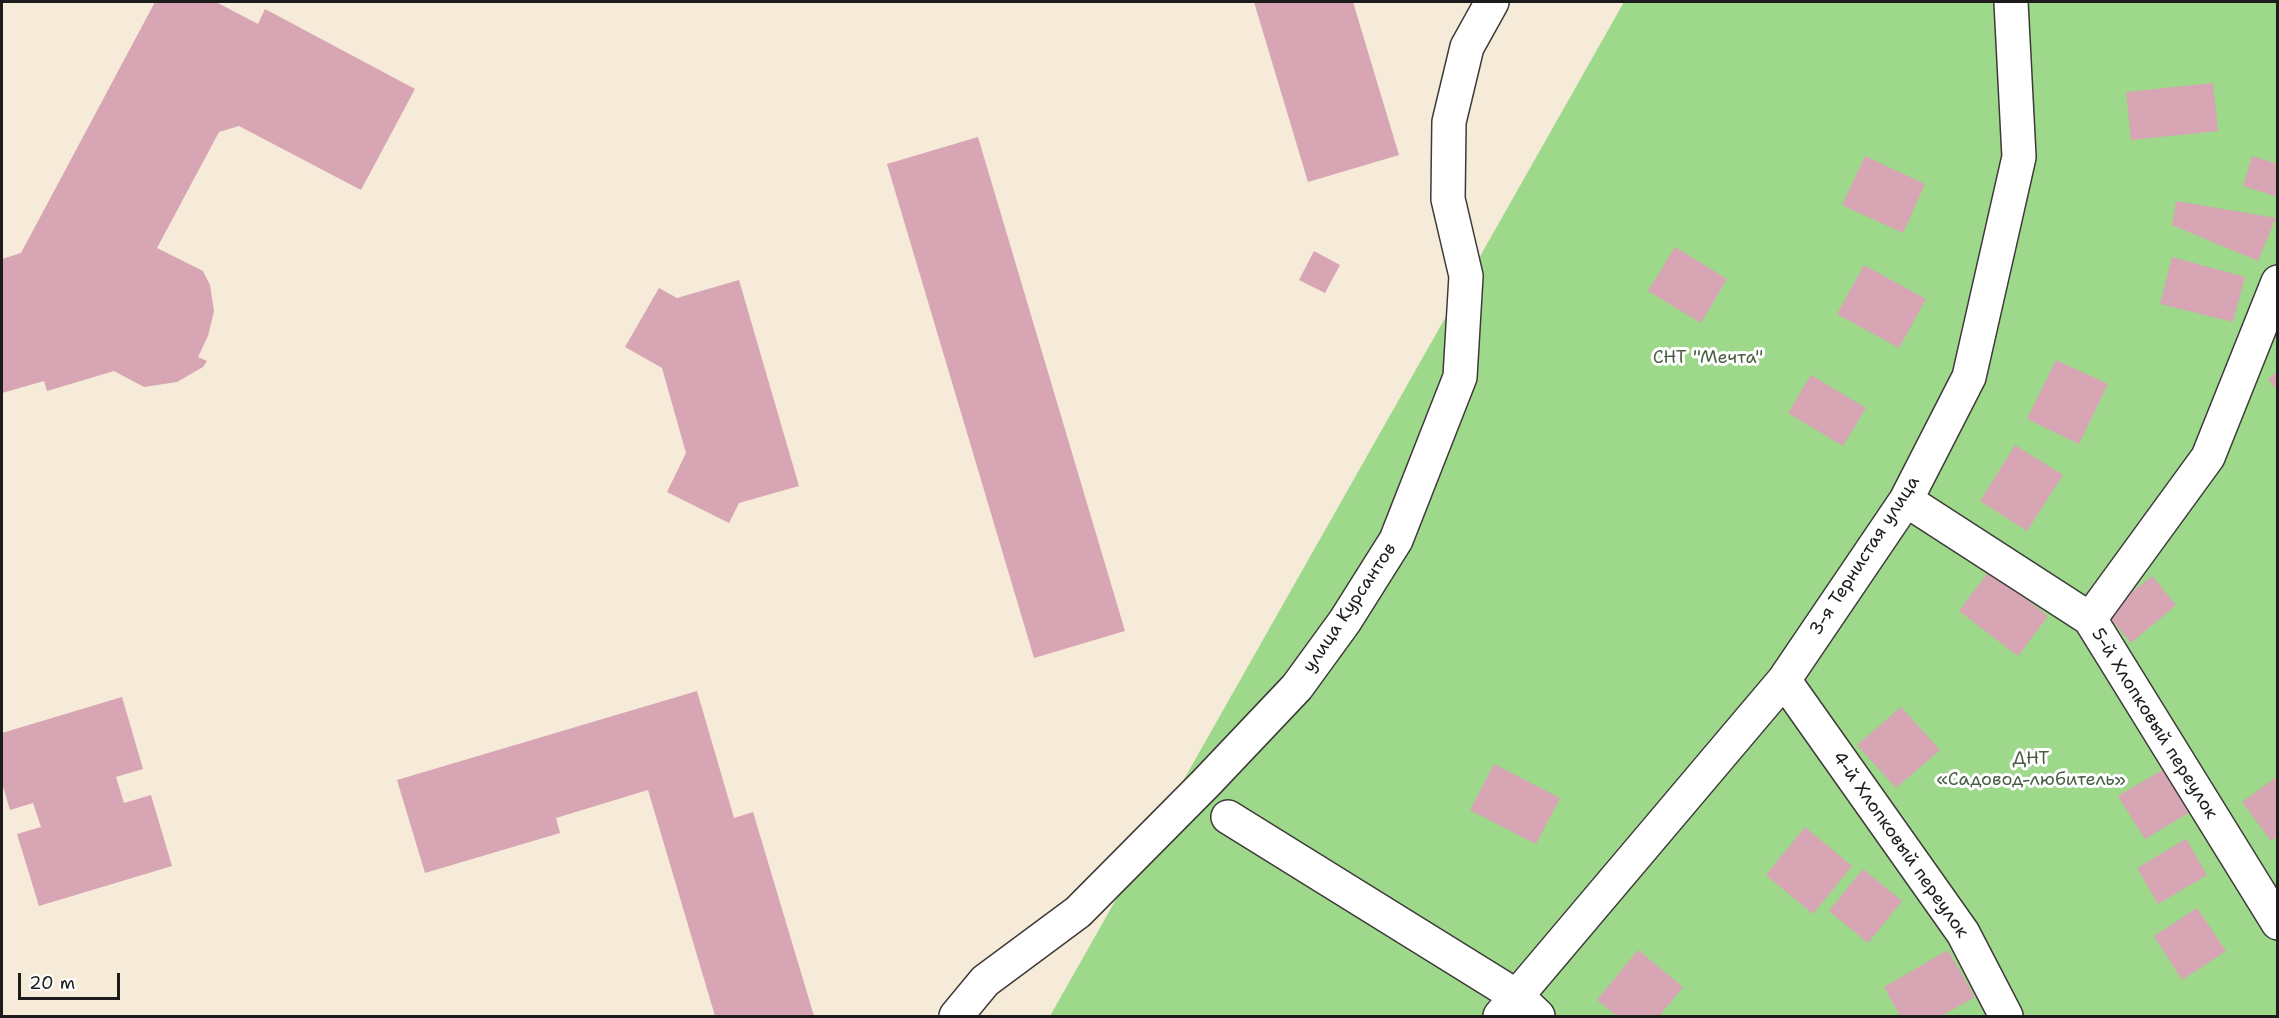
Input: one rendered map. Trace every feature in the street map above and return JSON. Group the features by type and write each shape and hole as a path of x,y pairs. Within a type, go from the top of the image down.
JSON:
{"street":[{"name":"улица Курсантов","path":"956,1017 985,981 1078,912 1297,687 1346,621 1396,540 1460,377 1466,276 1448,199 1449,122 1467,47 1492,2"},
{"name":"3-я Тернистая улица","path":"1519,1010 1784,680 1906,500 1969,377 2019,157 2011,2"},
{"path":"2090,619 2208,457 2276,293"},
{"name":"5-й Хлопковый переулок","path":"1906,500 2090,619 2277,923"},
{"name":"4-й Хлопковый переулок","path":"1784,680 1963,933 2006,1017"},
{"path":"1228,817 1519,1010"}],"green space":[{"path":"1624,2 2277,2 2277,1016 1050,1016"}],"building":[{"path":"155,2 216,2 258,24 265,9 415,89 361,190 239,126 219,132 157,248 203,271 210,285 214,311 208,336 198,357 207,361 203,367 177,382 144,387 114,371 47,391 44,381 2,393 2,259 21,253"},
{"path":"1254,2 1353,2 1399,155 1308,182"},
{"path":"2213,83 2218,131 2131,140 2126,92"},
{"path":"978,137 1125,631 1034,658 887,164"},
{"path":"1865,156 1925,184 1903,233 1842,205"},
{"path":"2252,156 2278,164 2278,197 2243,186"},
{"path":"2176,201 2276,218 2258,261 2172,225"},
{"path":"1675,247 1727,279 1701,323 1648,291"},
{"path":"1314,251 1340,265 1325,293 1299,280"},
{"path":"2172,257 2245,277 2233,322 2160,304"},
{"path":"1864,265 1926,299 1899,348 1837,314"},
{"path":"739,280 799,486 739,503 729,523 667,492 686,453 662,368 625,347 659,288 677,298"},
{"path":"2056,360 2108,384 2079,444 2027,419"},
{"path":"2278,371 2278,391 2268,379"},
{"path":"1811,375 1866,408 1843,446 1788,413"},
{"path":"2015,445 2063,475 2027,531 1980,501"},
{"path":"1989,571 2048,616 2018,656 1959,611"},
{"path":"2152,576 2176,605 2131,643 2106,613"},
{"path":"697,691 734,818 753,812 814,1016 715,1016 648,790 556,818 560,833 425,873 397,780"},
{"path":"122,697 143,769 116,777 124,803 151,795 172,866 39,906 17,834 41,827 33,803 10,810 2,783 2,733"},
{"path":"1901,707 1940,750 1896,788 1857,745"},
{"path":"1494,764 1560,798 1536,844 1470,810"},
{"path":"2164,769 2190,812 2145,839 2118,796"},
{"path":"2278,776 2278,836 2271,841 2242,802"},
{"path":"1805,827 1852,866 1813,914 1766,875"},
{"path":"2186,839 2207,875 2158,904 2137,868"},
{"path":"1863,869 1902,901 1868,943 1829,911"},
{"path":"2197,908 2226,951 2182,980 2154,936"},
{"path":"1638,950 1683,987 1659,1016 1617,1016 1597,1000"},
{"path":"1948,950 1975,997 1941,1016 1900,1016 1884,987"}],"park label":[{"name":"СНТ \"Мечта\"","path":"1708,358"},
{"name":"ДНТ «Садовод-любитель»","path":"2031,769"}]}
